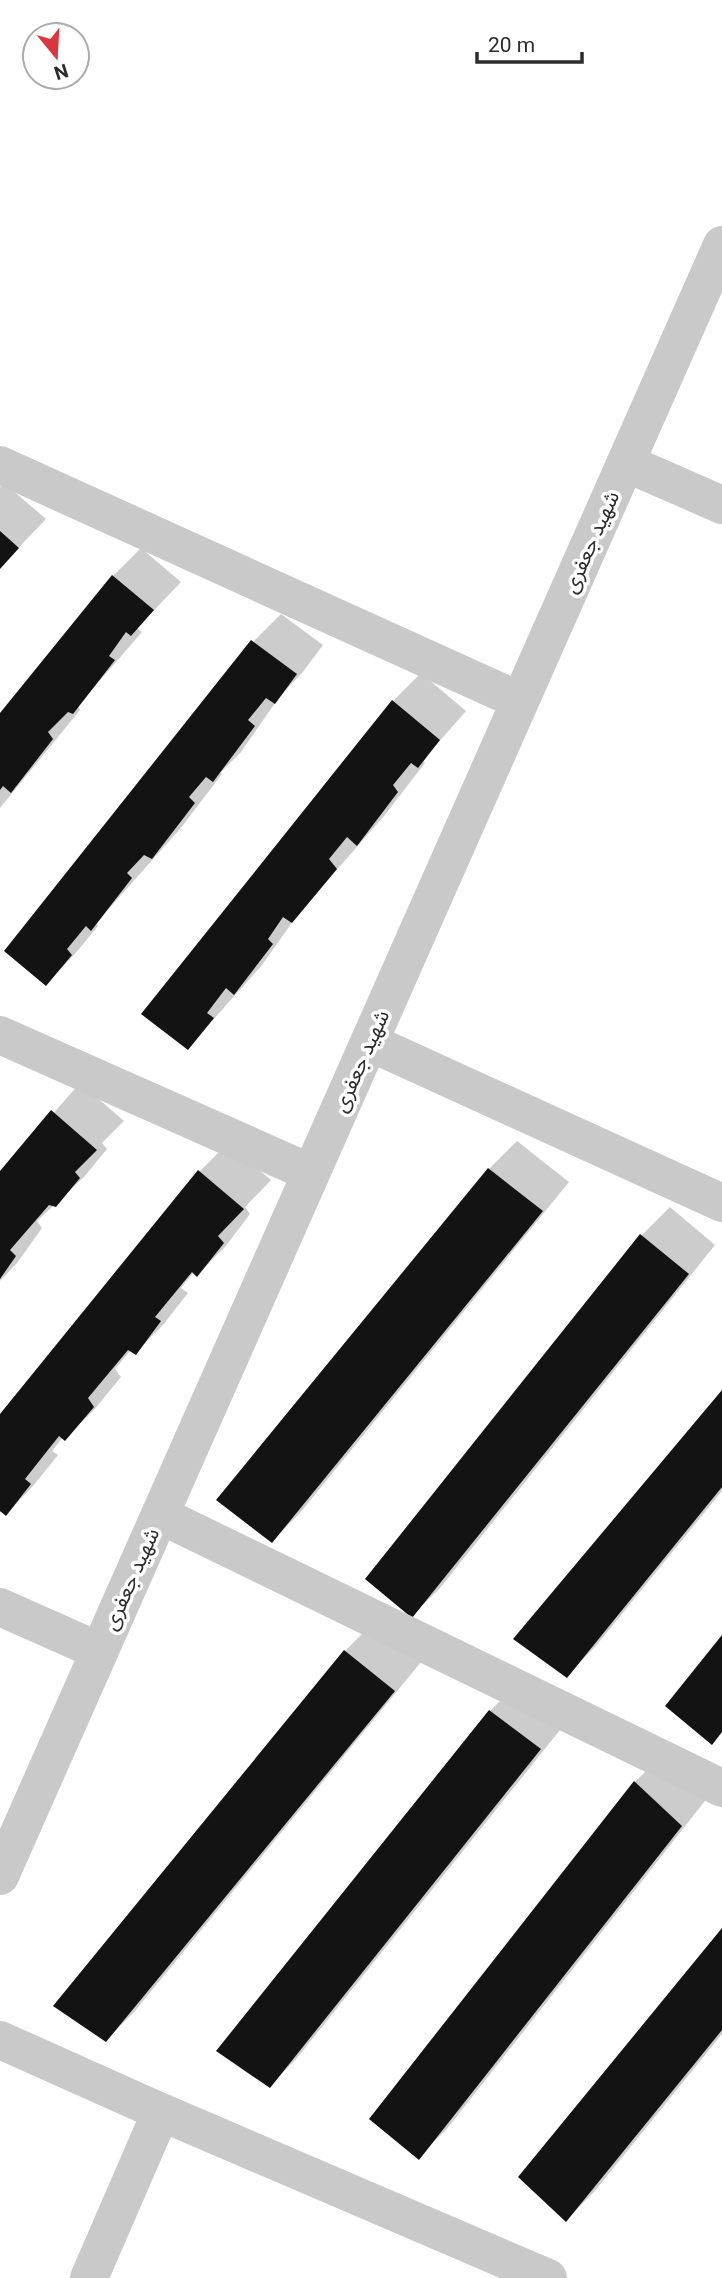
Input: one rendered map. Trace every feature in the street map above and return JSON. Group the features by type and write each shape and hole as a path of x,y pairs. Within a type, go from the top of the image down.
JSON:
{"street":[{"name":"شهید جعفری","path":"0,1876 722,245"},
{"path":"626,463 722,505"},
{"path":"0,465 520,701"},
{"path":"0,1035 311,1173"},
{"path":"369,1042 722,1203"},
{"path":"160,1515 722,1788"},
{"path":"0,1607 99,1651"},
{"path":"0,2040 548,2278"},
{"path":"89,2278 161,2112"}],"building":[{"path":"0,531 19,548 0,569"},
{"path":"112,575 154,610 131,636 126,632 109,656 115,660 73,714 68,712 48,732 53,739 11,793 3,786 0,790 0,713"},
{"path":"251,640 297,674 275,704 266,698 248,720 255,726 213,782 206,777 189,797 195,803 152,859 144,855 127,873 132,878 91,931 86,926 67,949 72,955 46,986 4,951"},
{"path":"392,700 440,740 418,768 411,763 393,785 398,792 357,846 347,837 329,859 337,869 292,923 283,917 268,939 273,944 234,995 226,988 207,1013 214,1018 188,1050 141,1014"},
{"path":"51,1110 97,1150 75,1172 80,1178 56,1207 49,1205 10,1250 16,1256 0,1279 0,1171"},
{"path":"488,1168 543,1211 272,1543 216,1500"},
{"path":"198,1170 244,1209 218,1236 224,1243 197,1277 192,1272 155,1317 161,1321 136,1355 128,1350 88,1398 94,1407 65,1441 59,1436 25,1479 31,1484 6,1516 0,1511 0,1414"},
{"path":"640,1234 689,1274 412,1618 365,1579"},
{"path":"722,1390 722,1487 567,1678 513,1639"},
{"path":"722,1635 722,1732 712,1745 665,1706"},
{"path":"344,1650 395,1691 106,2042 53,2006"},
{"path":"489,1710 541,1749 270,2088 216,2051"},
{"path":"634,1781 682,1826 419,2160 369,2119"},
{"path":"722,1928 722,2030 566,2222 518,2177"}]}
